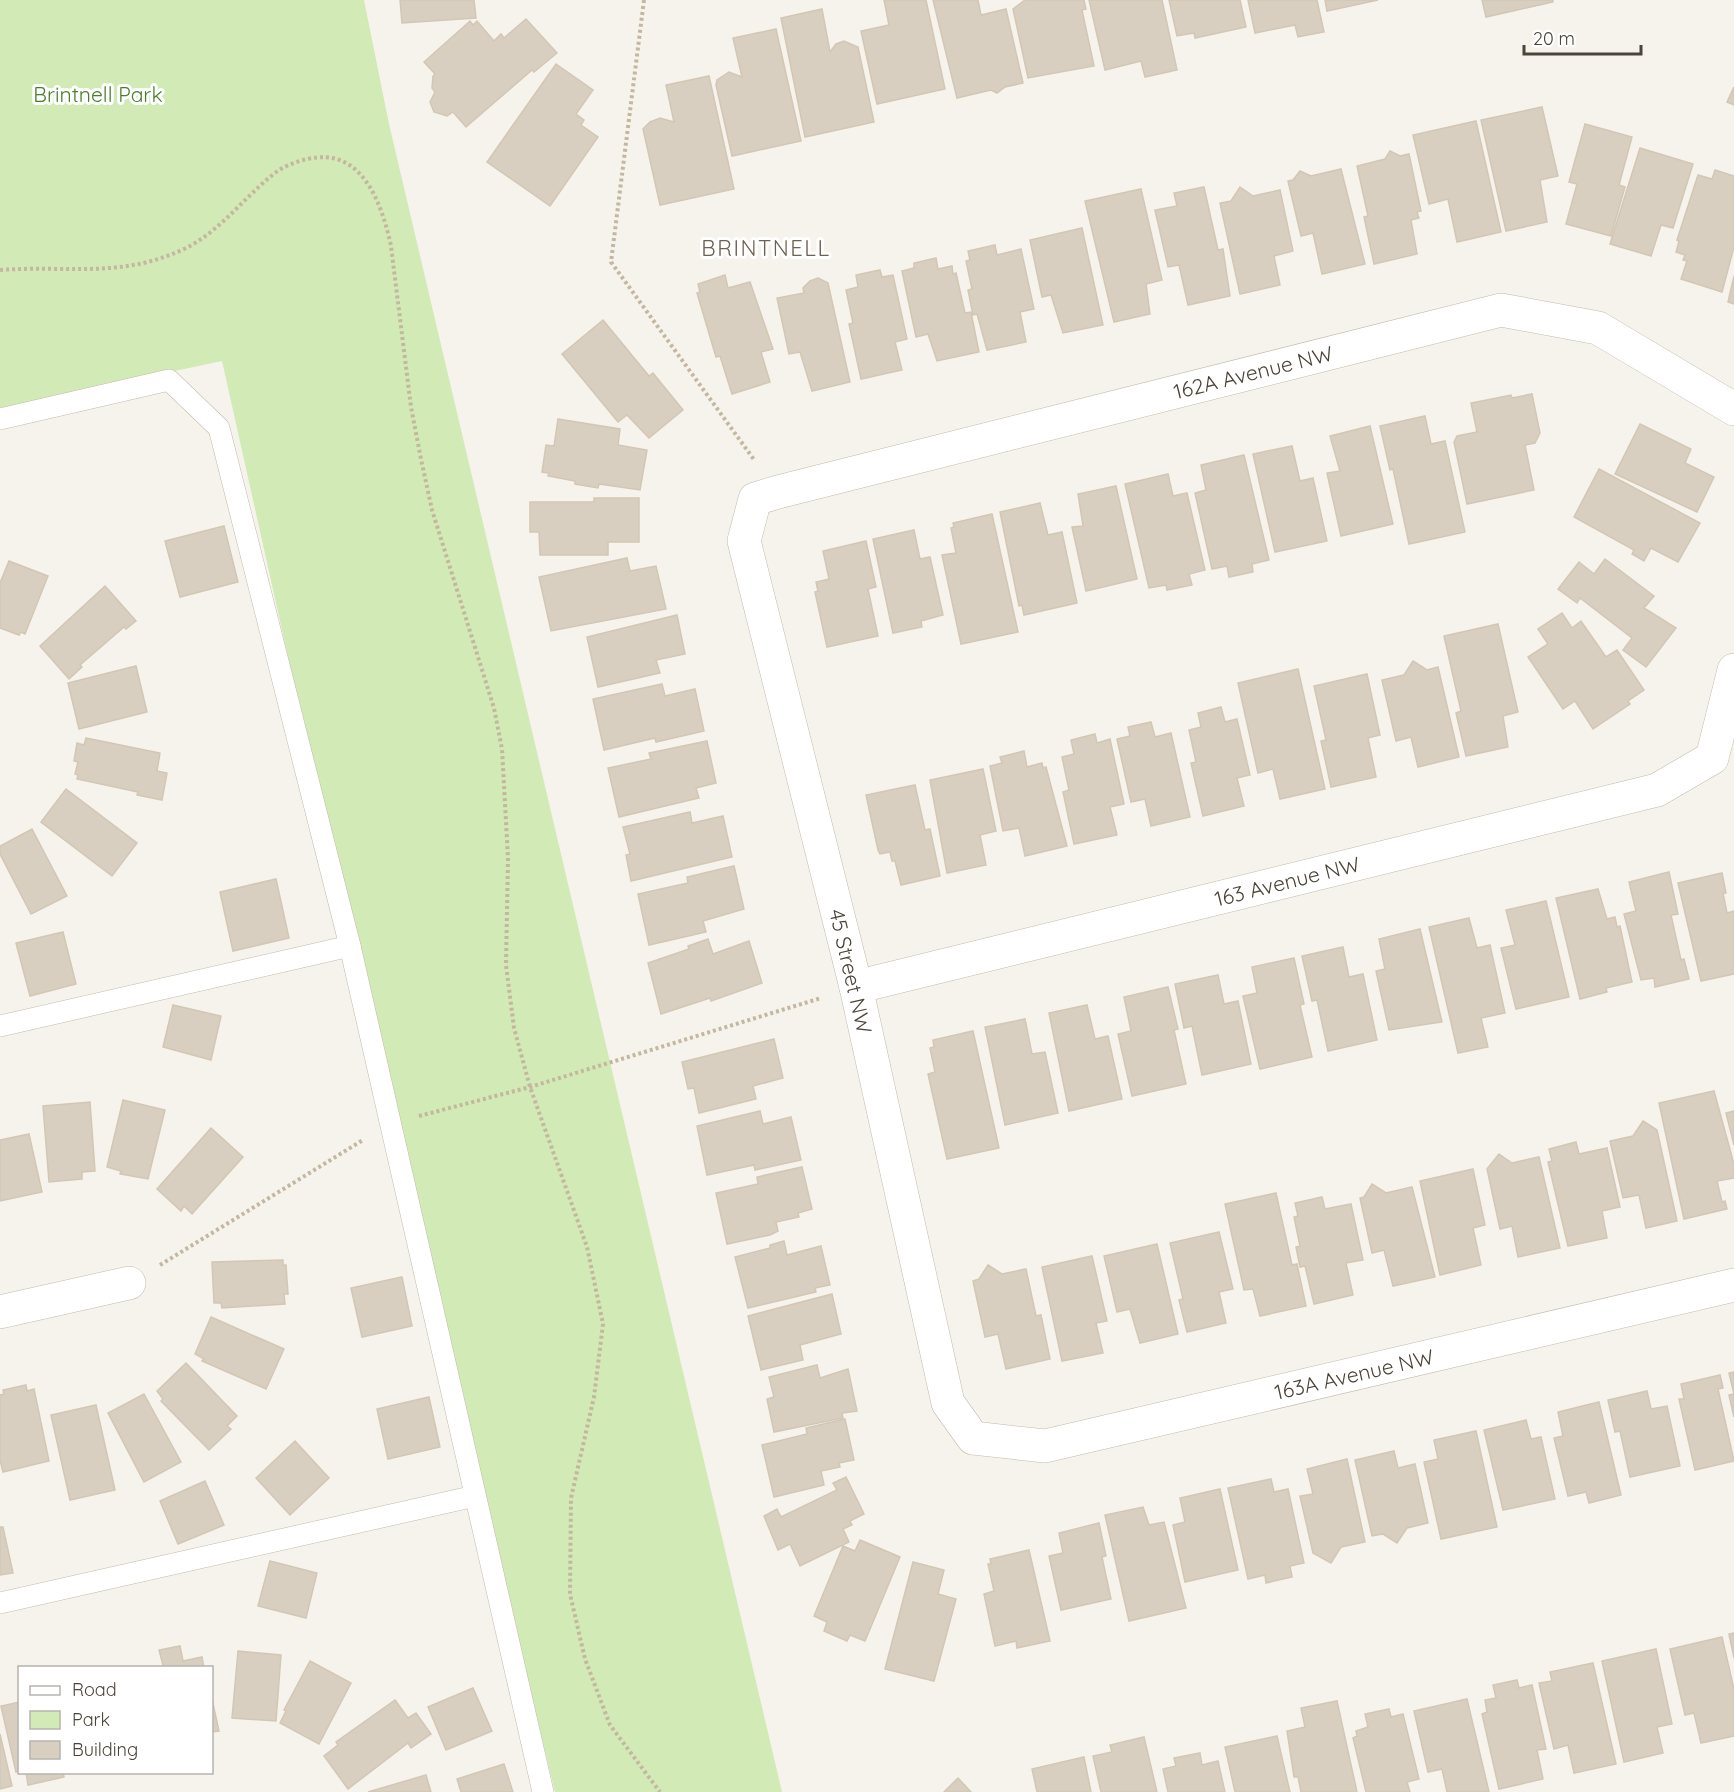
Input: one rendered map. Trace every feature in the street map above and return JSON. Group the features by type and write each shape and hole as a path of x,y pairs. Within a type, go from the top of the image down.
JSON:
{"street":[{"name":"162A Avenue NW","path":"767,496 1501,310 1598,328 1734,410"},
{"name":"45 Street NW","path":"767,496 744,541 856,987 948,1403 973,1438"},
{"name":"163 Avenue NW","path":"856,987 1657,790 1712,758 1734,670"},
{"path":"0,1312 129,1283"},
{"name":"163A Avenue NW","path":"973,1438 1045,1446 1734,1286"}],"lane":[{"path":"0,419 169,380 219,428 350,946 543,1792"},
{"path":"0,1026 350,946"},
{"path":"0,1603 475,1496"}],"path":[{"path":"644,0 611,262 767,496"},
{"path":"0,270 115,270 138,266 175,252 215,230 276,172 296,162 318,156 333,157 364,176 377,198 386,222 411,407 432,510 484,673 502,749 508,858 506,965 514,1028 530,1087 587,1247 603,1324 594,1397 571,1498 570,1594 585,1659 610,1725 660,1792"},
{"path":"129,1283 392,1123 530,1087 856,987"}],"green space":[{"name":"Brintnell Park","path":"0,0 364,0 389,124 782,1792 555,1792 392,1123 222,361 0,408"}],"building":[{"path":"400,0 474,0 476,18 402,23"},
{"path":"884,0 926,0 945,89 877,104 861,31 889,25"},
{"path":"933,0 978,0 981,15 1006,9 1023,83 1005,87 997,93 991,90 957,98"},
{"path":"1025,0 1084,0 1086,9 1082,10 1094,66 1028,78 1013,9"},
{"path":"1089,0 1162,0 1177,70 1145,77 1141,61 1105,70"},
{"path":"1169,0 1240,0 1246,27 1195,38 1194,33 1177,36"},
{"path":"1248,0 1317,0 1324,32 1298,37 1295,25 1255,33"},
{"path":"1325,0 1378,0 1327,11"},
{"path":"1482,0 1553,0 1553,2 1486,17"},
{"path":"822,9 830,52 836,44 844,41 858,47 874,122 805,137 781,18"},
{"path":"526,19 557,53 534,72 532,70 466,127 453,112 447,116 434,112 430,102 435,92 432,88 435,74 424,62 470,21 473,25 477,21 494,41 501,34 504,38"},
{"path":"776,29 801,141 732,156 716,85 717,80 729,72 742,77 733,38"},
{"path":"556,64 593,90 576,114 584,120 581,125 598,137 550,206 487,162"},
{"path":"709,76 734,189 660,205 643,129 650,122 660,118 674,122 666,85"},
{"path":"1734,87 1734,105 1727,102"},
{"path":"1542,107 1558,176 1540,180 1547,222 1506,231 1481,120"},
{"path":"1476,121 1501,232 1457,242 1448,199 1429,204 1413,135"},
{"path":"1585,124 1632,137 1619,185 1625,187 1611,236 1566,224 1577,184 1569,182"},
{"path":"1640,148 1693,164 1673,228 1661,225 1651,256 1610,244"},
{"path":"1390,151 1400,156 1409,154 1421,211 1417,212 1419,218 1411,220 1417,254 1374,264 1364,217 1368,216 1357,166 1385,159"},
{"path":"1341,169 1365,264 1322,274 1313,233 1301,236 1288,181 1293,180 1300,171 1311,176"},
{"path":"1715,170 1734,176 1734,247 1722,292 1681,279 1687,261 1683,260 1685,255 1676,252 1679,241 1677,240 1698,175 1712,179"},
{"path":"1204,187 1218,250 1223,249 1230,296 1188,305 1179,265 1168,267 1155,210 1177,206 1174,193"},
{"path":"1240,187 1253,196 1280,190 1293,251 1274,256 1280,285 1240,294 1220,203 1231,201"},
{"path":"1141,189 1162,280 1146,284 1150,314 1114,322 1085,201"},
{"path":"1082,228 1103,325 1063,333 1051,295 1042,297 1030,240"},
{"path":"995,245 997,255 1021,249 1034,309 1020,312 1026,342 987,350 977,314 973,315 968,290 972,289 966,261 970,260 968,251"},
{"path":"936,258 938,269 952,266 953,274 956,273 965,313 971,312 979,352 937,361 928,334 916,337 902,271 914,268 914,263"},
{"path":"880,270 882,277 893,275 907,339 895,342 902,370 861,379 849,324 853,323 846,290 858,287 856,275"},
{"path":"725,275 728,288 750,282 773,349 761,352 770,382 732,394 720,356 716,357 697,293 700,292 698,284"},
{"path":"1734,276 1734,304 1728,302"},
{"path":"818,278 828,283 850,382 812,391 800,352 789,354 777,298 804,293 803,288 810,281"},
{"path":"603,320 649,376 653,373 683,410 649,438 627,415 618,422 562,354"},
{"path":"1532,394 1540,433 1535,443 1525,445 1534,490 1467,504 1454,442 1457,436 1477,432 1471,403 1511,395 1512,398"},
{"path":"1425,416 1431,444 1445,441 1465,532 1409,544 1393,469 1390,470 1380,426"},
{"path":"558,419 620,429 618,445 647,450 640,490 599,484 598,488 575,484 575,481 548,476 549,473 542,472 546,445 554,446"},
{"path":"1640,424 1691,449 1685,463 1714,477 1697,512 1615,474"},
{"path":"1370,426 1393,524 1341,536 1327,473 1340,471 1330,436"},
{"path":"1292,446 1300,481 1313,478 1327,541 1275,552 1253,454"},
{"path":"1244,455 1269,560 1252,564 1253,572 1229,577 1227,566 1212,569 1195,493 1206,490 1201,465"},
{"path":"1599,469 1700,523 1678,562 1651,548 1644,561 1632,554 1634,550 1574,517"},
{"path":"1168,474 1173,496 1187,493 1205,570 1189,574 1192,585 1167,590 1166,585 1149,588 1125,484"},
{"path":"1116,486 1137,579 1086,591 1072,527 1083,526 1078,494"},
{"path":"594,498 639,498 639,542 608,542 608,555 540,555 539,532 530,532 530,502 594,502"},
{"path":"1040,503 1048,535 1062,532 1077,603 1024,615 1022,605 1019,606 1000,512"},
{"path":"992,514 1018,632 961,644 942,555 956,553 951,528 954,527 953,523"},
{"path":"224,526 238,582 180,597 165,541"},
{"path":"914,530 920,559 930,557 943,615 921,621 922,627 893,633 873,539"},
{"path":"866,541 876,587 868,589 878,636 827,647 815,592 818,591 816,582 829,579 823,551"},
{"path":"627,558 630,571 656,566 666,609 551,631 539,577"},
{"path":"1605,559 1654,596 1644,608 1676,628 1646,667 1623,650 1632,638 1580,598 1577,603 1558,589 1579,562 1594,574"},
{"path":"9,561 48,576 25,634 21,632 19,635 0,628 0,583"},
{"path":"105,586 136,621 126,629 124,627 80,665 82,667 69,679 40,646"},
{"path":"1562,613 1572,628 1581,621 1606,657 1617,650 1644,690 1628,701 1630,704 1593,729 1575,701 1563,709 1528,657 1548,644 1538,629"},
{"path":"677,615 685,654 656,660 660,673 598,687 587,637"},
{"path":"1498,624 1518,712 1503,716 1508,747 1466,756 1456,713 1461,711 1444,636"},
{"path":"1413,661 1427,670 1438,667 1459,757 1418,767 1411,737 1396,741 1382,680 1404,675"},
{"path":"136,666 147,712 79,729 68,683"},
{"path":"1298,669 1325,789 1280,799 1273,769 1258,773 1238,683"},
{"path":"1367,674 1380,735 1368,738 1376,777 1331,787 1321,741 1326,740 1314,686"},
{"path":"662,684 665,696 695,689 704,731 656,742 655,738 604,750 593,699"},
{"path":"1221,707 1225,722 1237,719 1250,775 1237,778 1244,806 1203,816 1191,763 1196,762 1189,730 1201,727 1198,713"},
{"path":"1151,722 1155,737 1171,733 1190,817 1151,826 1145,799 1131,802 1117,739 1130,736 1128,727"},
{"path":"1095,734 1097,743 1110,739 1124,804 1110,807 1117,835 1074,844 1063,792 1069,790 1062,757 1074,754 1071,740"},
{"path":"86,738 160,753 157,771 167,773 162,800 137,795 138,792 77,779 78,775 75,774 78,762 74,761 77,743 84,745"},
{"path":"707,741 716,783 696,788 699,798 619,817 608,768 651,759 649,753"},
{"path":"1024,751 1027,767 1042,763 1043,768 1046,767 1067,846 1025,856 1019,828 1003,831 990,766 1002,763 1000,757"},
{"path":"983,769 996,831 980,835 986,865 947,873 930,780"},
{"path":"915,785 925,830 930,829 940,876 901,885 895,861 892,861 890,852 880,854 878,850 866,795"},
{"path":"66,789 137,843 112,876 41,822"},
{"path":"690,812 692,823 723,816 732,857 631,881 626,855 630,854 623,827"},
{"path":"32,829 67,896 31,914 0,854 0,846"},
{"path":"734,866 744,909 703,921 706,932 649,945 638,894 688,883 687,877"},
{"path":"1669,872 1678,914 1671,915 1681,960 1684,959 1689,979 1655,987 1654,978 1641,980 1624,914 1636,911 1629,882"},
{"path":"1722,873 1727,913 1734,911 1734,974 1701,981 1678,883"},
{"path":"276,879 289,938 233,951 220,892"},
{"path":"1598,889 1607,919 1615,917 1617,927 1620,926 1632,982 1606,988 1607,992 1580,999 1556,898"},
{"path":"1546,901 1569,997 1516,1009 1501,948 1515,945 1506,910"},
{"path":"1469,918 1477,948 1490,945 1505,1013 1481,1018 1488,1047 1458,1053 1429,927"},
{"path":"1420,929 1442,1022 1389,1030 1376,971 1385,969 1379,939"},
{"path":"63,932 76,984 30,996 16,943"},
{"path":"708,939 713,954 749,941 762,983 711,1001 710,998 661,1014 648,963 689,949 688,946"},
{"path":"1343,947 1349,977 1363,974 1377,1040 1328,1051 1317,1000 1312,1001 1302,956"},
{"path":"1294,958 1304,1004 1300,1005 1312,1057 1260,1069 1243,996 1257,993 1252,967"},
{"path":"1218,975 1224,1004 1238,1001 1251,1064 1202,1075 1192,1026 1184,1028 1175,984"},
{"path":"1168,987 1178,1029 1174,1030 1186,1084 1132,1096 1118,1034 1131,1031 1124,997"},
{"path":"173,1005 221,1016 211,1060 163,1047"},
{"path":"1087,1005 1095,1039 1108,1036 1122,1099 1069,1111 1049,1013"},
{"path":"1025,1019 1032,1054 1045,1052 1058,1113 1005,1125 985,1027"},
{"path":"973,1031 999,1148 947,1159 928,1074 935,1072 930,1048 934,1047 933,1040"},
{"path":"774,1039 783,1078 753,1086 756,1099 699,1113 694,1088 688,1089 682,1062"},
{"path":"1714,1091 1734,1164 1734,1178 1717,1181 1722,1202 1725,1201 1727,1209 1684,1219 1659,1103"},
{"path":"123,1100 165,1110 148,1179 120,1174 121,1171 107,1167"},
{"path":"90,1102 95,1171 82,1172 82,1179 49,1182 43,1106"},
{"path":"760,1111 763,1124 791,1117 801,1160 755,1170 754,1165 707,1175 697,1126"},
{"path":"1734,1111 1734,1145 1726,1113"},
{"path":"1643,1121 1657,1130 1677,1221 1646,1228 1639,1195 1623,1198 1610,1141 1633,1136"},
{"path":"211,1128 243,1157 192,1214 184,1206 181,1211 157,1189"},
{"path":"29,1134 42,1192 0,1201 0,1140"},
{"path":"1576,1142 1579,1154 1607,1148 1620,1207 1602,1211 1607,1238 1568,1246 1548,1162 1552,1161 1549,1149"},
{"path":"1499,1154 1512,1163 1539,1157 1560,1248 1518,1257 1512,1226 1500,1229 1487,1169"},
{"path":"802,1167 812,1209 798,1213 799,1217 776,1222 778,1231 770,1235 727,1244 716,1193 758,1184 757,1177"},
{"path":"1473,1169 1485,1225 1473,1228 1481,1265 1440,1275 1420,1181"},
{"path":"1372,1184 1386,1193 1412,1187 1435,1277 1393,1286 1384,1250 1372,1253 1360,1198 1364,1197"},
{"path":"1276,1193 1292,1265 1297,1264 1306,1306 1260,1316 1253,1289 1244,1290 1225,1204"},
{"path":"1322,1197 1325,1209 1351,1204 1363,1260 1346,1263 1353,1295 1314,1304 1305,1266 1300,1267 1296,1247 1300,1246 1294,1217 1298,1216 1295,1203"},
{"path":"1219,1232 1233,1289 1219,1292 1226,1323 1187,1332 1179,1300 1183,1299 1170,1243"},
{"path":"784,1241 787,1255 821,1246 830,1285 815,1288 816,1292 748,1308 735,1257 770,1248 770,1245"},
{"path":"1157,1244 1178,1334 1140,1343 1130,1309 1117,1312 1104,1256"},
{"path":"1092,1256 1107,1321 1096,1323 1103,1353 1062,1361 1042,1267"},
{"path":"283,1260 283,1265 286,1265 288,1294 284,1294 285,1304 222,1308 221,1303 214,1303 212,1262"},
{"path":"988,1265 1002,1274 1026,1269 1036,1316 1041,1315 1050,1359 1006,1369 998,1334 985,1337 973,1281 979,1279"},
{"path":"402,1277 412,1326 362,1337 351,1288"},
{"path":"832,1294 841,1334 800,1345 803,1360 761,1370 748,1316"},
{"path":"211,1317 284,1349 266,1389 202,1361 204,1359 195,1354"},
{"path":"186,1363 237,1416 227,1426 231,1429 209,1450 161,1401 163,1399 157,1391"},
{"path":"817,1365 820,1378 848,1369 857,1411 842,1413 843,1418 774,1432 767,1399 774,1397 769,1377"},
{"path":"1734,1372 1734,1394 1729,1373"},
{"path":"1720,1375 1723,1388 1718,1389 1734,1461 1695,1470 1679,1399 1684,1399 1681,1384"},
{"path":"26,1385 27,1391 34,1389 49,1461 3,1472 0,1460 0,1395 4,1394 3,1390"},
{"path":"1647,1391 1651,1409 1667,1406 1680,1466 1630,1477 1620,1431 1615,1432 1608,1400"},
{"path":"144,1394 181,1462 144,1482 108,1413"},
{"path":"1734,1394 1734,1417 1729,1395"},
{"path":"429,1397 440,1447 388,1459 377,1409"},
{"path":"1599,1402 1621,1495 1589,1503 1586,1492 1568,1496 1554,1438 1563,1436 1558,1412"},
{"path":"96,1405 115,1490 70,1500 51,1415"},
{"path":"845,1419 854,1460 839,1463 840,1467 821,1471 824,1485 774,1497 762,1445 807,1434 806,1428"},
{"path":"1526,1420 1531,1439 1541,1437 1555,1499 1503,1510 1484,1430"},
{"path":"1476,1431 1497,1527 1441,1539 1424,1462 1438,1459 1434,1440"},
{"path":"295,1441 329,1478 290,1515 256,1478"},
{"path":"1394,1451 1398,1468 1415,1464 1428,1523 1407,1528 1397,1543 1383,1534 1372,1536 1355,1460"},
{"path":"1347,1459 1365,1542 1341,1547 1331,1563 1313,1553 1300,1496 1313,1494 1307,1469"},
{"path":"846,1477 864,1514 850,1521 852,1525 843,1529 849,1542 800,1566 790,1544 778,1550 764,1516 777,1509 781,1517 837,1490 833,1483"},
{"path":"1271,1479 1274,1492 1288,1489 1304,1563 1290,1566 1292,1577 1266,1583 1265,1575 1248,1579 1228,1488"},
{"path":"205,1481 224,1525 178,1544 160,1501"},
{"path":"1220,1489 1238,1570 1185,1582 1173,1525 1185,1522 1180,1498"},
{"path":"1143,1507 1149,1525 1164,1522 1186,1608 1129,1621 1105,1515"},
{"path":"1099,1523 1106,1556 1102,1557 1111,1599 1061,1610 1049,1556 1063,1553 1059,1533"},
{"path":"0,1527 3,1527 13,1573 0,1575"},
{"path":"860,1540 900,1557 865,1641 850,1635 847,1641 824,1631 827,1622 814,1616 843,1546 855,1551"},
{"path":"1029,1550 1050,1641 1017,1648 1016,1641 995,1646 984,1594 994,1591 988,1564 991,1564 990,1559"},
{"path":"270,1561 317,1573 306,1618 258,1606"},
{"path":"913,1562 944,1570 938,1594 956,1599 934,1681 885,1669"},
{"path":"1734,1633 1734,1658 1729,1634"},
{"path":"1722,1637 1734,1689 1734,1736 1701,1743 1694,1713 1685,1715 1670,1649"},
{"path":"180,1646 183,1661 202,1657 204,1666 162,1666 159,1650"},
{"path":"1656,1649 1672,1724 1657,1727 1663,1753 1624,1762 1602,1661"},
{"path":"238,1651 281,1655 276,1721 232,1718"},
{"path":"310,1661 351,1683 319,1744 280,1723 286,1711 284,1710"},
{"path":"1593,1663 1616,1764 1574,1773 1568,1745 1554,1749 1539,1683 1552,1681 1550,1672"},
{"path":"1517,1680 1519,1688 1532,1685 1546,1749 1537,1750 1543,1779 1499,1789 1482,1714 1487,1712 1485,1700 1496,1698 1493,1685"},
{"path":"473,1688 492,1731 446,1750 428,1707"},
{"path":"1467,1699 1489,1792 1447,1792 1442,1769 1428,1772 1414,1711"},
{"path":"395,1700 408,1718 416,1713 431,1734 411,1748 408,1743 348,1789 324,1756 338,1745 336,1742"},
{"path":"1337,1701 1357,1792 1301,1792 1298,1777 1294,1777 1287,1731 1305,1727 1301,1708"},
{"path":"18,1702 18,1772 16,1772 1,1706"},
{"path":"213,1704 219,1731 213,1732"},
{"path":"1389,1709 1391,1717 1403,1714 1419,1779 1407,1782 1410,1792 1366,1792 1353,1738 1357,1736 1356,1731 1368,1727 1365,1714"},
{"path":"0,1734 12,1786 0,1789"},
{"path":"1277,1736 1290,1792 1235,1792 1225,1747"},
{"path":"1144,1737 1157,1792 1101,1792 1093,1756 1112,1752 1110,1745"},
{"path":"1200,1753 1202,1765 1218,1761 1225,1792 1168,1792 1163,1769 1176,1766 1174,1758"},
{"path":"1084,1757 1091,1792 1037,1792 1032,1769"},
{"path":"504,1764 513,1792 461,1792 457,1779"},
{"path":"26,1774 63,1774 64,1777 28,1785"},
{"path":"426,1775 431,1792 368,1792"},
{"path":"958,1778 971,1792 944,1792"}],"district":[{"name":"BRINTNELL","path":"766,248"}]}
